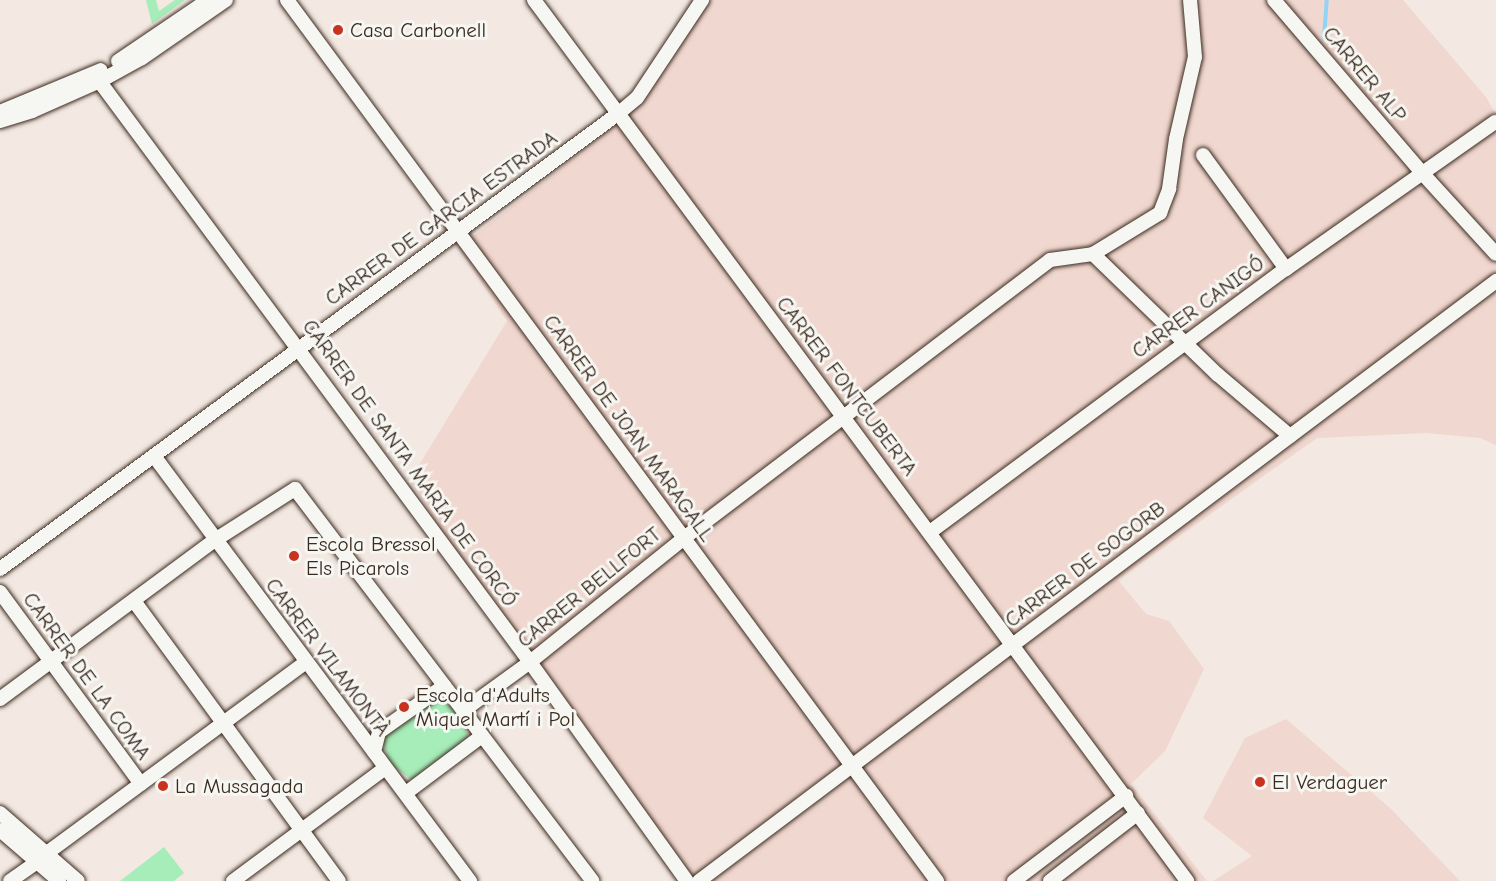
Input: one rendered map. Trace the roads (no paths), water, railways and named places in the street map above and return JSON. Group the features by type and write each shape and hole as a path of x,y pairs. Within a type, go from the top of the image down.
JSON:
{"street":[{"path":"0,121 32,111 97,77 208,0"},
{"path":"0,112 142,58 226,0"},
{"name":"CARRER DE JOAN MARAGALL","path":"287,0 937,881"},
{"name":"CARRER FONTCUBERTA","path":"534,0 1187,881"},
{"name":"CARRER DE GARCIA ESTRADA","path":"0,569 619,113 637,98 702,0"},
{"path":"1190,0 1195,57 1176,139 1169,189 1160,213 1093,254 1217,374 1290,436"},
{"name":"CARRER ALP","path":"1275,0 1423,174 1496,254"},
{"name":"CARRER DE SANTA MARIA DE CORCÓ","path":"97,77 300,348 687,881"},
{"name":"CARRER CANIGÓ","path":"930,532 1286,269 1495,122"},
{"path":"1203,155 1286,269"},
{"name":"CARRER BELLFORT","path":"464,711 530,662 684,538 1050,260 1093,254"},
{"name":"CARRER DE SOGORB","path":"699,881 1496,281"},
{"name":"CARRER VILAMONTÀ","path":"154,456 305,663 406,793 466,880"},
{"path":"0,699 215,540 296,489 593,881"},
{"name":"CARRER DE LA COMA","path":"0,592 141,784"},
{"path":"134,601 339,881"},
{"path":"10,881 305,663"},
{"path":"374,752 379,732 444,686"},
{"path":"406,793 482,736"},
{"path":"233,881 385,768"},
{"path":"1014,881 1126,796"},
{"path":"0,813 42,857 59,881"},
{"path":"1050,881 1138,813"},
{"path":"0,830 78,881"}],"waterway":[{"path":"1324,39 1327,0"}],"place":[{"name":"Casa Carbonell","path":"338,30"},
{"name":"Escola Bressol Els Picarols","path":"294,556"},
{"name":"Escola d'Adults Miquel Martí i Pol","path":"404,707"},
{"name":"El Verdaguer","path":"1260,782"},
{"name":"La Mussagada","path":"163,786"}]}
